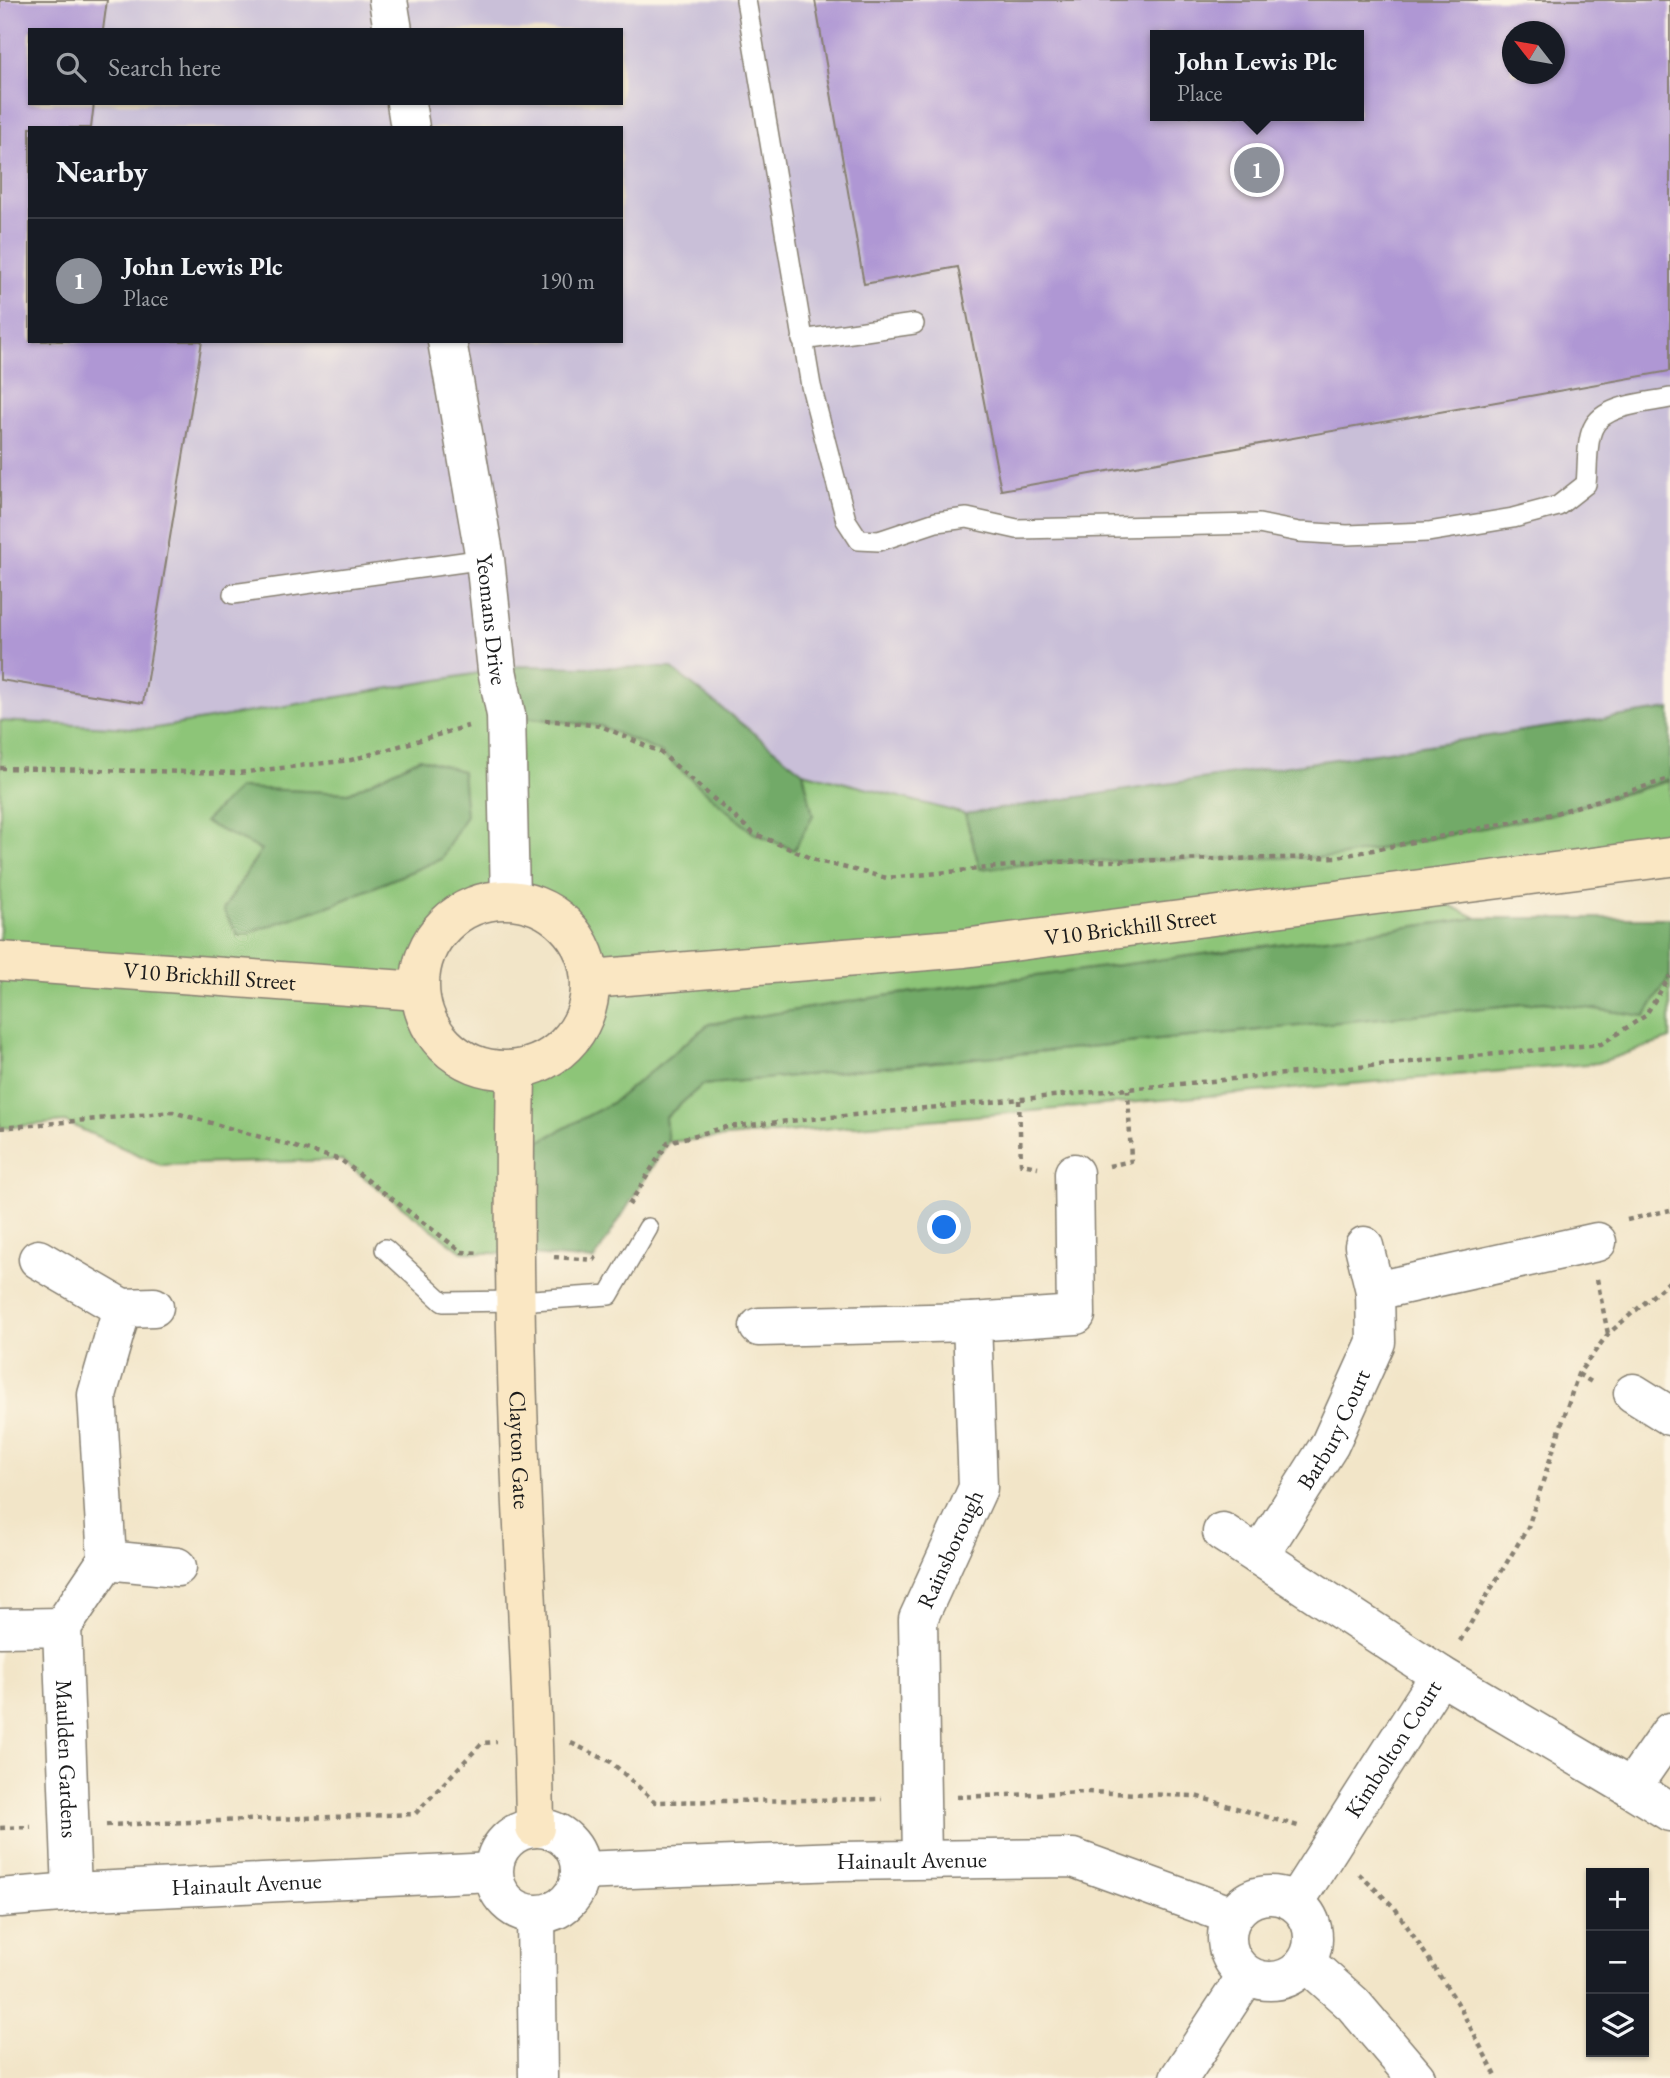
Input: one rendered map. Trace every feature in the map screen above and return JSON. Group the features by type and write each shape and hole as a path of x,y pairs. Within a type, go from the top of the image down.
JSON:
{"street":[{"path":"388,0 393,28"},
{"path":"406,105 410,126"},
{"name":"Yeomans Drive","path":"447,343 485,559 497,670 506,715 510,899"},
{"name":"V10 Brickhill Street","path":"591,979 964,948 1670,857"},
{"path":"510,899 545,908 568,926 585,953 591,979 586,1014 567,1045 542,1062 516,1070 483,1068 458,1057 436,1037 424,1014 419,991 423,958 445,923 473,905 510,899"},
{"name":"V10 Brickhill Street","path":"0,961 419,991"},
{"name":"Clayton Gate","path":"516,1070 517,1301 535,1828"},
{"path":"759,1328 972,1322 1076,1315 1074,1173"},
{"path":"1375,1291 1594,1243"},
{"name":"Barbury Court","path":"1259,1556 1330,1444 1376,1342 1375,1291 1364,1245"},
{"path":"0,1628 62,1627 107,1560 97,1395 138,1307 38,1259"},
{"name":"Rainsborough","path":"922,1859 918,1619 978,1488 972,1322"},
{"path":"1633,1393 1670,1416"},
{"path":"1222,1532 1440,1675"},
{"path":"107,1560 177,1567"},
{"name":"Maulden Gardens","path":"62,1627 72,1892"},
{"name":"Kimbolton Court","path":"1295,1902 1440,1675 1670,1812"},
{"path":"1631,1788 1670,1732"},
{"path":"535,1828 549,1829 572,1845 580,1871 578,1885 562,1907 536,1915 523,1913 501,1897 493,1872 501,1846 522,1830 535,1828"},
{"name":"Hainault Avenue","path":"580,1871 922,1859 1073,1858 1233,1916"},
{"name":"Hainault Avenue","path":"0,1898 72,1892 493,1872"},
{"path":"1268,1895 1282,1896 1295,1902 1312,1923 1312,1951 1307,1963 1286,1979 1259,1981 1247,1975 1230,1954 1228,1929 1233,1916 1242,1905 1268,1895"},
{"path":"536,1915 538,2078"},
{"path":"1307,1963 1353,2004 1416,2078"},
{"path":"1179,2078 1247,1975"}],"lane":[{"path":"746,0 802,340 846,520 859,540 878,541 936,522 967,518 1017,529 1259,524 1347,535 1429,532 1513,518 1558,506 1586,484 1593,428 1603,416 1620,409 1670,398"},
{"path":"802,340 914,324"},
{"path":"233,594 485,559"},
{"path":"385,1249 443,1302 517,1301 609,1295 648,1228"}],"path":[{"path":"0,768 238,773 351,760 506,715 601,726 660,752 753,833 818,861 887,878 1050,862 1338,856 1552,814 1670,779"},
{"path":"624,1213 668,1142 727,1127 1601,1044 1645,1016 1670,976"},
{"path":"0,1128 173,1112 341,1160 462,1252 594,1260 601,1248"},
{"path":"1594,1243 1608,1335"},
{"path":"1440,1675 1528,1527 1578,1374 1608,1335 1670,1281"}],"shaded area":[{"path":"0,0 1670,0 1670,709 965,814 803,772 671,668 518,666 151,729 0,721"}],"green space":[{"path":"518,666 671,668 803,772 813,815 794,850 753,833 660,752 601,726 506,715 497,670"},
{"path":"497,670 506,715 601,726 660,752 753,833 813,815 803,772 965,814 980,869 1050,862 1338,857 1552,814 1670,781 1670,858 1420,891 1477,918 884,996 709,1024 612,1103 514,1155 516,1254 462,1252 341,1160 161,1165 65,1122 0,1128 0,721 151,729","holes":["420,758 441,859 334,904 239,936 223,910 261,850 239,788 349,793","510,899 546,909 562,921 575,936 584,953 590,993 579,1030 566,1046 536,1064 503,1070 466,1061 440,1041 425,1015 420,984 427,954 444,928 471,908"]},
{"path":"1670,709 1670,779 1552,814 1338,857 1050,862 980,869 965,814"},
{"path":"420,758 462,771 466,815 441,859 334,904 239,936 223,910 261,850 204,822 239,788 349,793"},
{"path":"1477,918 1670,918 1670,976 1645,1016 1543,1002 702,1085 665,1118 668,1142 594,1260 516,1254 514,1155 612,1103 709,1024 884,996"},
{"path":"1670,976 1670,1039 1598,1063 668,1142 665,1118 702,1085 1543,1002 1645,1016"}],"building":[{"path":"0,0 107,0 103,28 28,28 28,105 94,105 91,126 28,126 28,343 202,343 143,703 0,680"},
{"path":"815,0 1670,0 1670,371 1001,490 958,267 864,284"}],"place":[{"name":"John Lewis Plc","path":"1257,170"}]}
